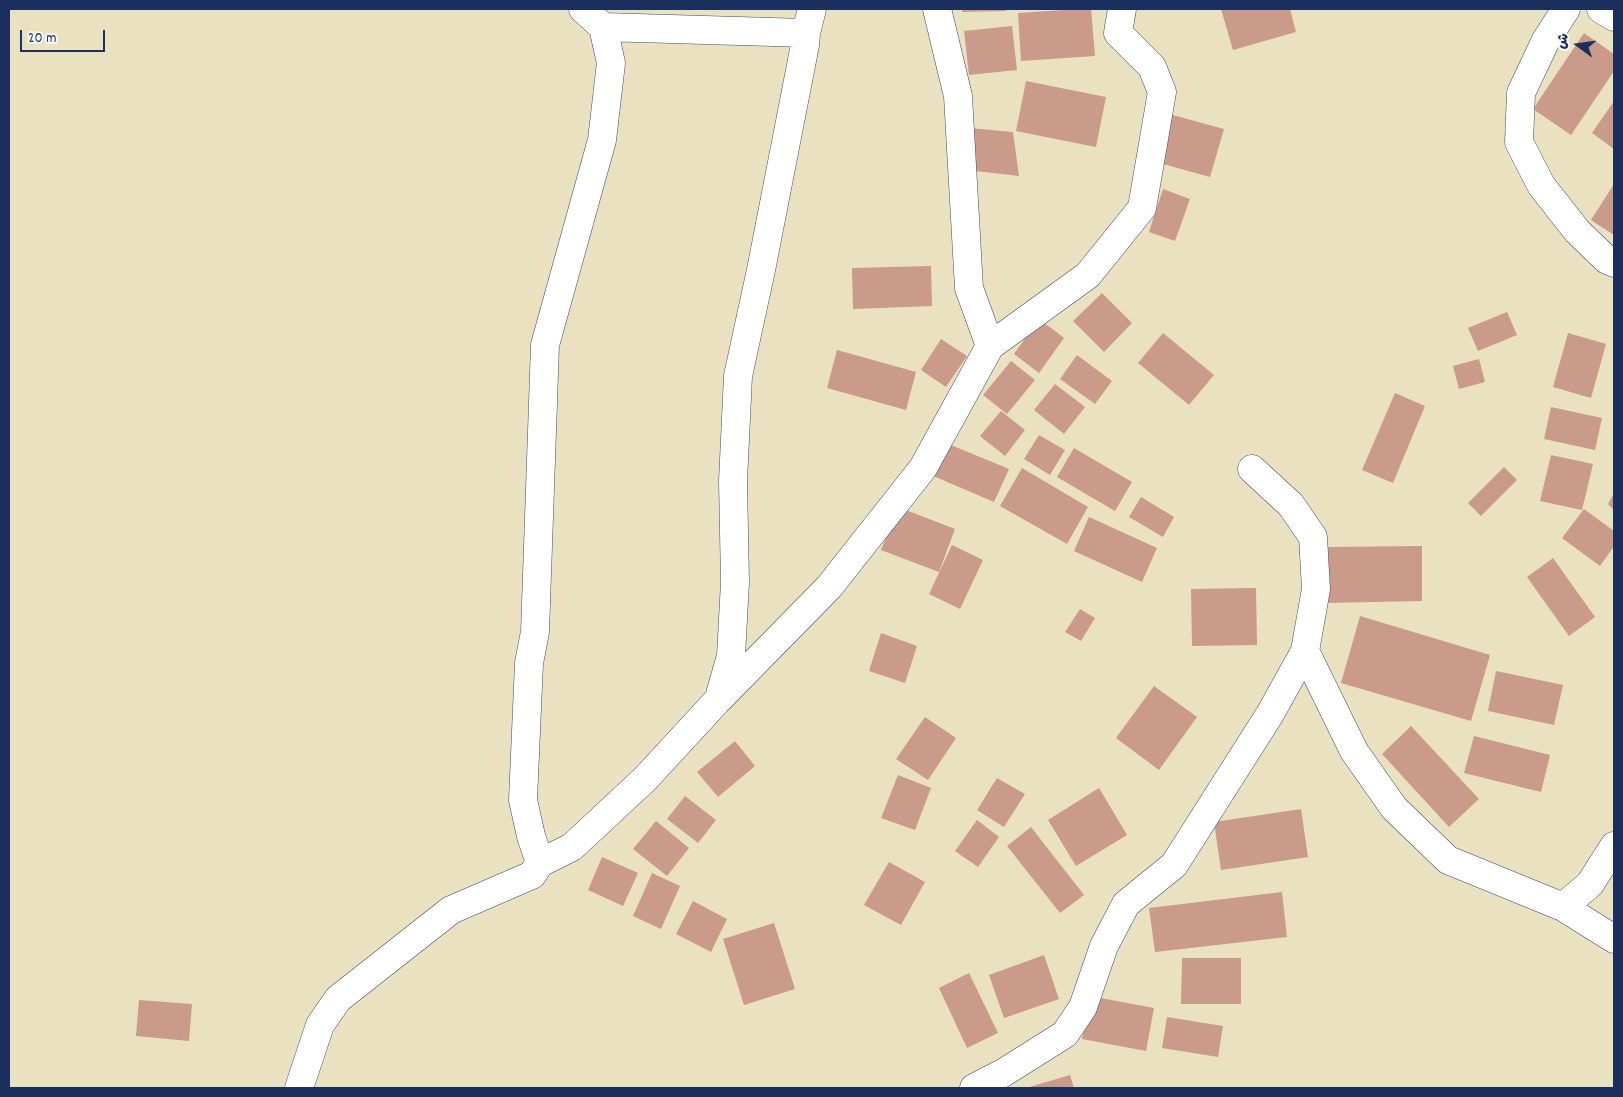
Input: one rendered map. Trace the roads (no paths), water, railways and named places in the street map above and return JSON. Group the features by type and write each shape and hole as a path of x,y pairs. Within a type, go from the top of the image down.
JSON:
{"street":[{"path":"540,863 531,836 523,800 529,663 535,632 544,345 602,140 611,63 602,27 583,9"},
{"path":"937,9 958,96 969,288 990,346"},
{"path":"299,1088 320,1025 338,999 451,910 532,875 540,863 572,848 645,780 718,701 829,587 923,468 990,346 1088,275 1142,208 1162,92 1152,67 1118,33 1122,9"},
{"path":"1566,9 1546,40 1521,92 1519,142 1541,185 1577,231 1607,260 1614,263"},
{"path":"1601,9 1614,17"},
{"path":"602,27 809,21 767,241 738,376 733,481 735,582 731,656 718,701"},
{"path":"974,1088 1003,1073 1065,1034 1083,1007 1104,946 1126,904 1174,865 1270,714 1305,651 1316,589 1313,537 1291,506 1252,468"},
{"path":"1305,651 1354,751 1394,808 1448,860 1563,907 1614,939"},
{"path":"1563,907 1590,884 1614,846"}]}
